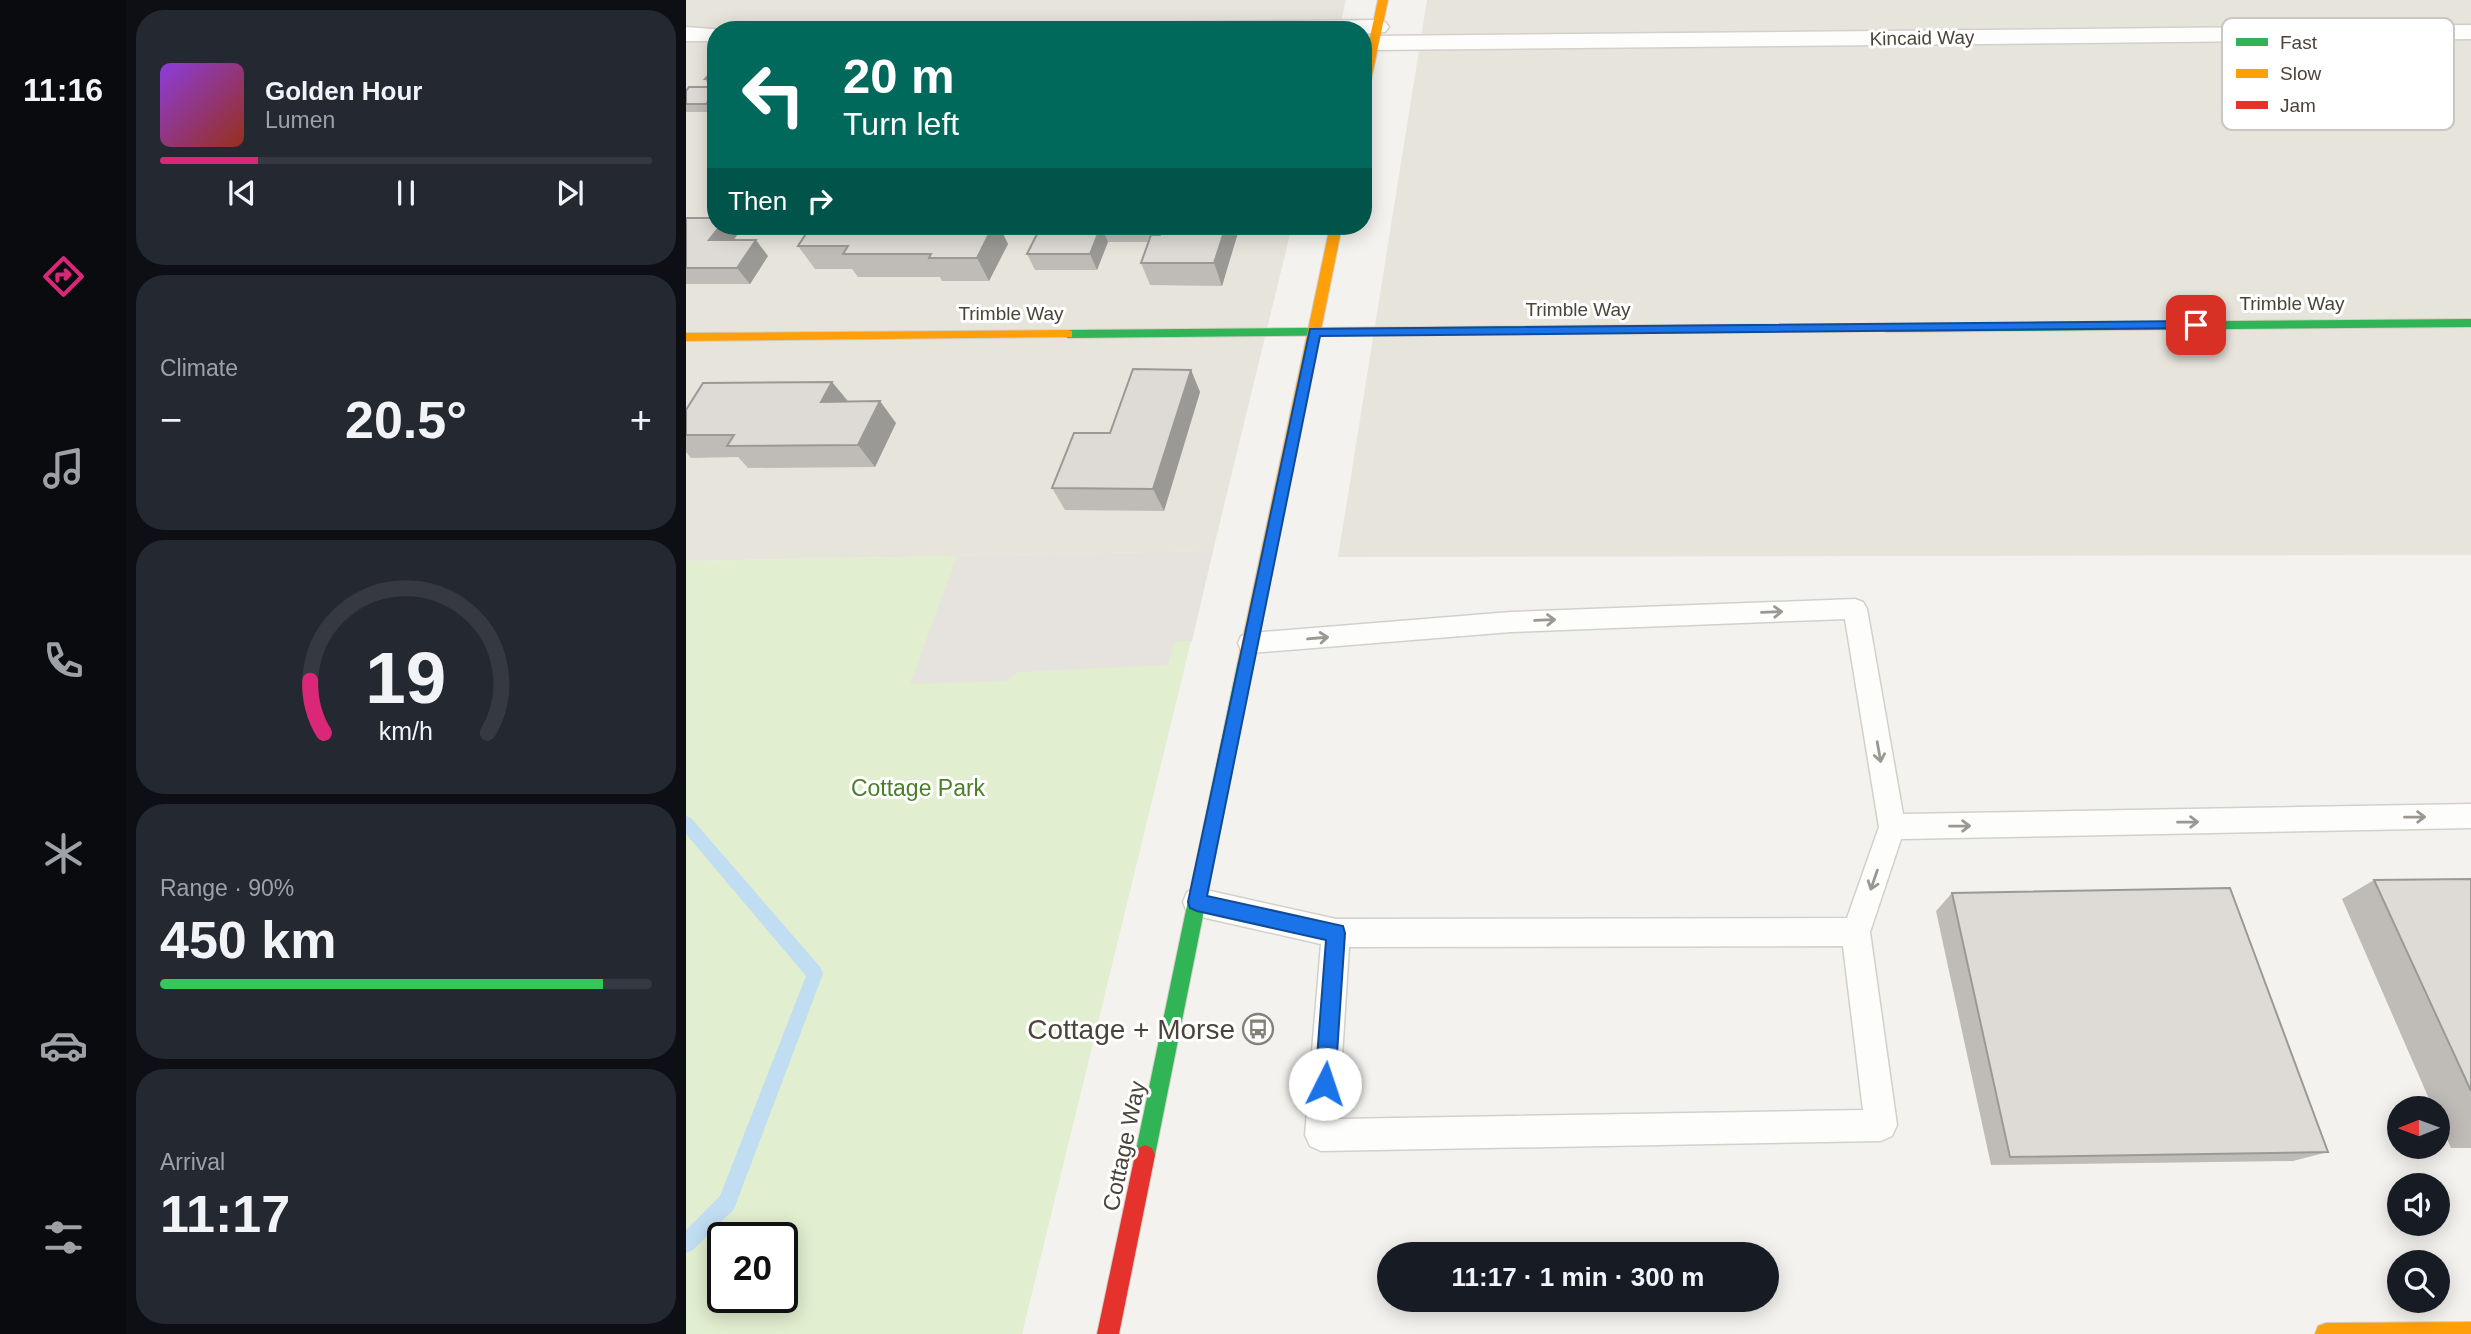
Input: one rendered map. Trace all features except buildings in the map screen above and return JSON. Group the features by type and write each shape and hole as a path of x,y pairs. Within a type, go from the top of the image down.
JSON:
{"street":[{"path":"1372,50 1382,0"},
{"name":"Kincaid Way","path":"1372,35 2222,33"},
{"path":"686,34 707,34"},
{"name":"Cottage Way","path":"1108,1334 1334,235"},
{"name":"Trimble Way","path":"686,337 2471,323"},
{"path":"2326,1334 2471,1333"}],"lane":[{"path":"1250,643 1511,622 1855,609 1892,827 1856,932 1881,1125 1321,1135 1336,933"},
{"path":"1892,827 2471,816"},
{"path":"1197,902 1336,933 1856,932"}],"shaded area":[{"path":"686,0 1346,0 1341,21 707,21 707,235 1290,235 1213,551 686,561"},
{"path":"1427,0 2471,0 2471,555 1338,557"},
{"path":"1213,551 1192,641 1174,642 1168,665 1018,672 1007,681 910,684 957,556"}],"green space":[{"name":"Cottage Park","path":"1213,551 1022,1334 686,1334 686,561"}],"waterway":[{"path":"686,823 815,974 727,1202 686,1243"}],"traffic: fast":[{"path":"1886,328 2471,323"},
{"path":"1068,334 1669,329"},
{"path":"1145,1155 1246,661"}],"traffic: slow":[{"path":"1372,52 1383,0"},
{"path":"1246,661 1334,235"},
{"path":"686,337 1068,334"},
{"path":"2326,1334 2471,1333"}],"traffic: jam":[{"path":"1669,329 1886,328"},
{"path":"1108,1334 1145,1155"}],"place":[{"name":"Cottage + Morse","path":"1258,1029"}],"route":[{"path":"1325,1084 1336,933 1197,902 1314,332 2196,325"}]}
